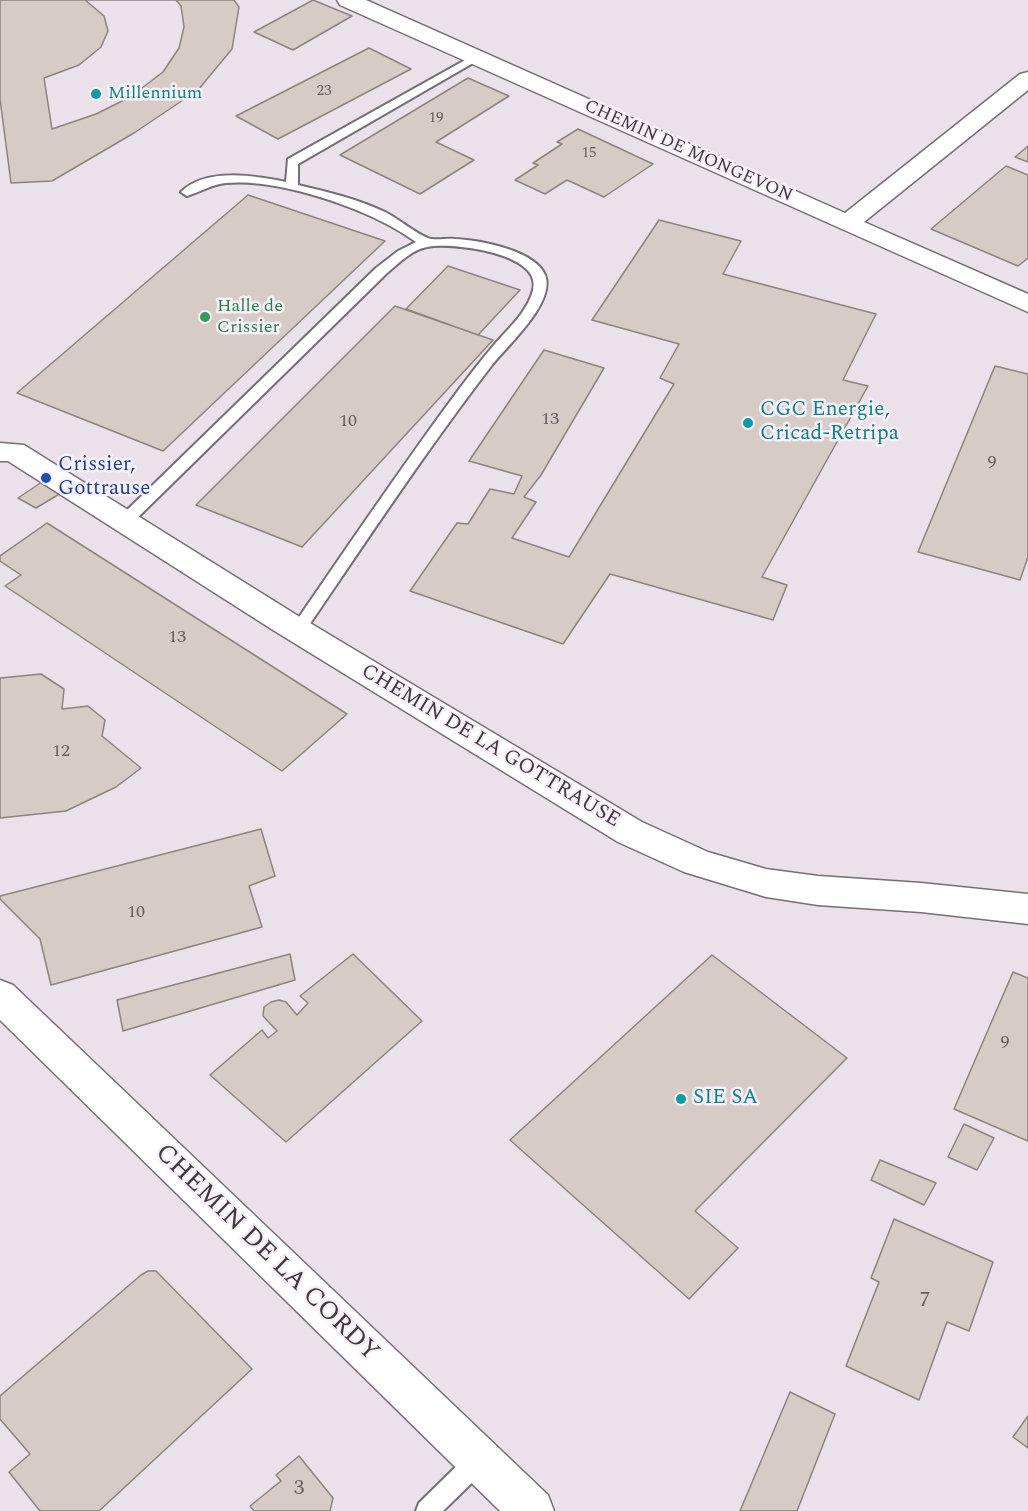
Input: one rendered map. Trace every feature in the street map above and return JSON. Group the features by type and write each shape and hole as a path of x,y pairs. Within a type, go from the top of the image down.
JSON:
{"street":[{"name":"CHEMIN DE MONGEVON","path":"348,0 1028,304"},
{"path":"847,223 1028,79"},
{"name":"CHEMIN DE LA GOTTRAUSE","path":"0,452 14,452 298,630 630,832 662,849 713,868 795,888 955,900 1028,909"},
{"name":"CHEMIN DE LA CORDY","path":"0,996 532,1511"}],"lane":[{"path":"292,187 292,162 476,57"},
{"path":"187,192 225,179 259,181 292,187 338,197 362,206 411,231 426,243"},
{"path":"125,521 381,272 404,253 426,243 459,241 494,249 530,266 539,275 541,286 534,303 491,357 375,516 298,630"},
{"path":"427,1511 479,1461"}],"building":[{"name":"Millennium","path":"0,0 234,0 239,7 232,49 198,90 134,133 52,181 11,183 0,99"},
{"path":"85,0 176,0 181,6 184,27 179,48 163,72 130,97 96,114 52,129 44,78 79,65 101,47 108,31 104,16"},
{"path":"313,0 352,16 293,50 254,32"},
{"path":"369,48 411,69 278,139 236,116"},
{"path":"468,78 509,96 436,142 474,160 420,194 340,155"},
{"path":"578,129 653,164 604,197 567,180 545,194 515,180 538,165 533,163 562,144 557,142"},
{"path":"1028,146 1028,162 1015,157"},
{"path":"1006,166 1028,175 1028,258 1018,266 931,229"},
{"name":"Halle de Crissier","path":"248,195 385,241 163,451 17,393"},
{"name":"CGC Energie, Cricad-Retripa","path":"659,220 741,241 723,274 876,314 843,380 868,386 762,577 787,585 773,620 610,574 563,644 410,591 457,523 468,524 490,489 514,494 522,476 469,461 544,350 604,368 541,475 524,497 536,502 512,538 569,557 674,384 660,378 679,344 592,320"},
{"path":"448,266 520,290 478,335 406,309"},
{"path":"395,306 493,340 302,547 196,505"},
{"path":"995,366 1028,374 1028,557 1020,580 918,552"},
{"path":"42,482 61,493 36,508 18,498"},
{"path":"47,523 347,714 282,771 5,586 21,575 0,561 0,556"},
{"path":"41,674 64,689 62,709 88,706 105,720 102,736 141,768 116,787 66,811 0,818 0,678"},
{"path":"261,829 275,876 249,886 262,927 51,985 40,939 0,899 0,896"},
{"path":"290,954 295,980 123,1031 117,1000"},
{"path":"353,954 422,1021 286,1142 210,1075 262,1030 268,1038 277,1031 263,1016 264,1007 279,1000 286,1002 297,1015 308,1003 300,996"},
{"name":"SIE SA","path":"712,955 847,1058 695,1211 738,1248 689,1299 510,1140"},
{"path":"1013,972 1028,978 1028,1141 954,1109"},
{"path":"964,1124 994,1138 977,1170 948,1157"},
{"path":"880,1160 936,1183 924,1205 871,1180"},
{"path":"894,1219 993,1262 969,1331 947,1322 919,1400 846,1366 879,1282 871,1278"},
{"path":"148,1271 156,1271 252,1369 99,1511 40,1511 9,1472 30,1454 0,1419 0,1396"},
{"path":"790,1392 835,1414 797,1511 740,1511"},
{"path":"1028,1416 1028,1448 1013,1437"},
{"path":"299,1456 333,1498 330,1511 254,1511 250,1506 281,1481 276,1475"}],"place":[{"name":"Millennium","path":"96,94"},
{"name":"Halle de Crissier","path":"205,317"},
{"name":"CGC Energie, Cricad-Retripa","path":"748,423"},
{"name":"Crissier, Gottrause","path":"46,478"},
{"name":"SIE SA","path":"681,1099"}]}
